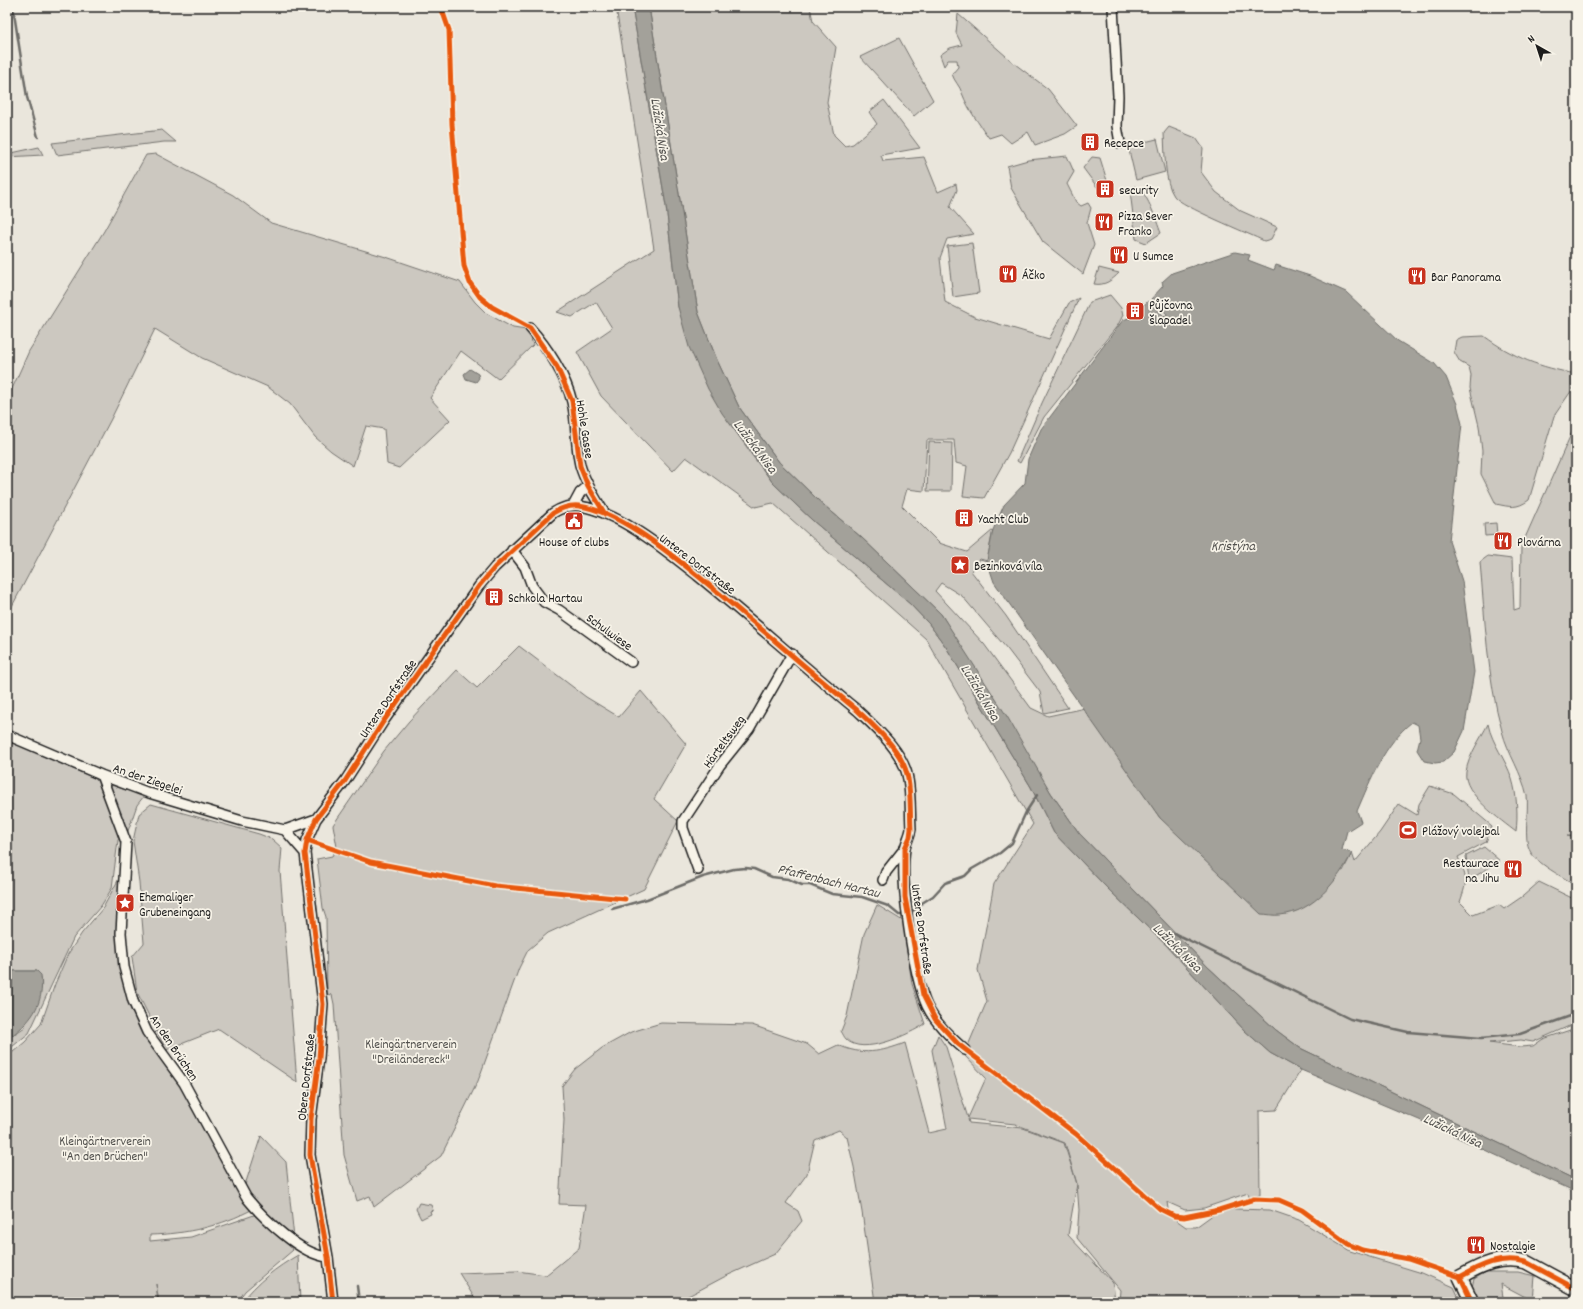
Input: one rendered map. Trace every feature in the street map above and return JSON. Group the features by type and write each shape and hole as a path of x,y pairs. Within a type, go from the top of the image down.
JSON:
{"street":[{"path":"1113,7 1118,96 1117,126 1120,143"},
{"name":"Hohle Gasse","path":"530,328 557,367 572,401 580,466 588,486 605,514"},
{"path":"573,506 580,493 588,486"},
{"name":"Untere Dorfstraße","path":"316,820 345,781 387,716 479,586 495,567 553,513 565,506 588,508 605,514 667,551 733,604 868,720 900,757 907,773 911,829 905,848 905,898 923,995 935,1019 965,1050"},
{"name":"Schulwiese","path":"512,550 525,567 532,586 544,602 559,610 631,662"},
{"name":"Härteltsweg","path":"698,870 683,828 683,821 720,765 749,729 792,654"},
{"name":"An der Ziegelei","path":"7,735 101,775 149,793 242,821 285,830 316,820"},
{"name":"An den Brüchen","path":"101,775 126,842 121,933 124,968 139,1016 147,1032 184,1083 240,1186 251,1203 302,1249 314,1254 328,1256"},
{"path":"305,853 307,840 316,820"},
{"path":"285,830 305,853"},
{"path":"882,880 886,872 905,848"},
{"name":"Obere Dorfstraße","path":"305,853 323,1004 319,1058 311,1118 310,1155 328,1256 333,1302"},
{"path":"1472,1302 1460,1277 1482,1264 1493,1261 1517,1260 1526,1262 1576,1289"}],"green space":[{"path":"616,7 632,7 666,206 678,307 751,454 773,483 812,520 910,604 929,624 946,647 1031,787 1054,833 1107,888 1167,946 1244,1030 1270,1053 1301,1070 1276,1110 1259,1111 1260,1195 1249,1197 1248,1193 1204,1208 1185,1210 1167,1202 1169,1215 1186,1227 1196,1227 1214,1214 1234,1209 1270,1210 1299,1220 1350,1251 1422,1273 1454,1287 1461,1302 1119,1302 1120,1290 1077,1238 1079,1210 1077,1184 1068,1235 1113,1283 1115,1302 875,1302 854,1167 847,1137 839,1130 815,1140 807,1174 786,1203 798,1211 802,1221 775,1254 724,1277 677,1302 477,1302 459,1273 517,1271 546,1275 579,1248 586,1205 559,1204 564,1120 562,1086 575,1069 602,1048 631,1032 661,1023 752,1025 807,1044 819,1054 838,1045 855,1051 872,1052 888,1049 905,1043 929,1133 947,1129 932,1050 938,1035 946,1047 968,1118 986,1078 964,1055 987,1001 978,970 994,884 1033,824 926,639 773,503 755,507 686,457 673,471 601,396 577,352 612,328 596,302 572,317 557,312 654,249","holes":["968,1119 1015,1124 1065,1143 1077,1184 1064,1143 1023,1128 969,1123"]},
{"path":"649,7 810,7 813,21 836,47 827,102 834,135 845,146 853,144 877,124 869,112 884,100 920,148 881,155 883,161 924,157 938,192 956,184 957,190 950,207 974,234 947,239 940,258 945,302 975,317 1049,339 1069,303 1079,298 1009,453 984,498 963,496 967,466 956,463 954,440 927,440 924,491 907,489 902,506 939,543 967,552 993,530 987,561 980,559 971,571 1006,616 1068,708 1044,713 1040,692 1008,650 962,596 941,583 935,591 984,644 1031,708 1048,716 1085,708 1160,818 1343,871 1352,853 1355,862 1380,832 1399,804 1417,815 1419,804 1430,786 1454,794 1492,826 1486,842 1458,857 1465,875 1465,883 1460,902 1473,915 1499,905 1504,909 1523,896 1539,882 1576,900 1576,1023 1533,1042 1521,1040 1489,1043 1520,1047 1533,1046 1543,1039 1576,1028 1576,1180 1300,1048 1276,1030 1208,967 1079,833 1051,793 941,614 862,538 818,500 779,462 739,407 717,360 698,312"},
{"path":"958,14 1015,64 1048,89 1077,126 1065,134 1035,145 1028,132 1011,143 1001,134 989,138 971,111 953,77 952,74 958,67 957,60 948,60 944,66 940,55 950,48 962,45 956,33"},
{"path":"899,38 933,100 914,116 860,57"},
{"path":"1169,127 1196,138 1203,148 1201,172 1216,192 1241,211 1277,227 1271,239 1264,241 1201,213 1179,201 1174,196 1168,183 1165,157 1164,133"},
{"path":"162,130 176,142 164,142 57,155 52,143"},
{"path":"1157,139 1165,172 1136,180 1128,146"},
{"path":"39,147 43,155 7,157 7,154"},
{"path":"156,154 233,195 271,223 386,257 460,282 475,302 486,313 513,328 526,330 533,345 498,379 461,351 430,398 450,420 399,468 387,464 384,429 366,426 353,466 331,451 315,437 290,404 268,387 202,358 155,329 111,419 10,610 7,608 7,400 29,351 104,231 146,155"},
{"path":"1067,156 1074,172 1067,184 1076,202 1081,206 1088,203 1091,208 1087,223 1094,245 1083,274 1043,242 1011,188 1007,166 1028,160"},
{"path":"1092,157 1100,158 1108,184 1102,187 1100,191 1083,168"},
{"path":"1134,186 1139,188 1147,199 1161,233 1146,243 1136,239 1130,191"},
{"path":"972,243 979,293 953,297 947,246"},
{"path":"1099,268 1119,273 1105,283 1094,284"},
{"path":"1110,295 1121,308 1123,315 1118,325 1044,417 1020,463 1017,461 1042,403 1090,302"},
{"path":"1484,336 1495,344 1528,361 1576,374 1576,384 1554,416 1529,500 1517,506 1496,504 1481,474 1482,451 1479,426 1470,388 1471,375 1469,367 1460,362 1454,352 1456,340 1462,337"},
{"path":"1576,423 1576,836 1567,836 1576,838 1576,885 1551,870 1533,856 1528,846 1527,796 1522,779 1502,731 1493,690 1487,647 1480,562 1488,556 1512,559 1514,610 1520,608 1521,547"},
{"path":"929,442 952,443 951,491 927,491"},
{"path":"1496,523 1497,535 1485,536 1484,524"},
{"name":"Kleingärtnerverein \"Dreiländereck\"","path":"519,646 586,697 619,717 641,691 686,744 654,799 678,821 644,889 548,933 528,950 519,968 478,1081 441,1156 374,1207 370,1196 357,1201 344,1155 334,1004 332,995 327,994 326,917 323,908 317,859 332,856 337,847 333,825 384,751 409,721 457,670 477,688"},
{"path":"1488,724 1514,785 1517,805 1516,832 1484,806 1470,789 1466,780 1469,760"},
{"path":"7,740 94,778 101,784 120,837 118,840 112,888 101,906 74,937 29,1033 7,1051 7,1039 25,1027 37,971 7,971"},
{"path":"108,784 144,796 137,805 127,834"},
{"path":"151,804 259,834 272,839 282,848 280,871 297,1082 219,1029 166,1050 137,992 132,957 144,943 139,882 133,841 139,814"},
{"path":"1484,847 1500,861 1469,880 1466,856"},
{"name":"Kleingärtnerverein \"An den Brüchen\"","path":"123,871 119,931 132,1003 182,1083 253,1209 229,1220 203,1228 177,1233 150,1235 150,1241 191,1237 254,1215 271,1226 293,1250 245,1291 237,1302 159,1302 156,1284 158,1302 7,1302 7,1057 25,1042 41,1024 55,984 68,954 82,933 103,908"},
{"path":"877,905 903,921 912,984 925,1024 898,1038 874,1045 863,1046 853,1044 846,1039 841,1031 847,1016 864,934"},
{"path":"261,1136 286,1162 294,1238 265,1212 244,1188"},
{"path":"419,1203 431,1205 433,1210 430,1211 431,1214 421,1219 416,1209"},
{"path":"298,1255 300,1302 242,1302 267,1276"},
{"path":"1486,1272 1518,1272 1535,1276 1533,1301 1501,1284 1503,1297 1508,1302 1479,1302 1472,1287 1474,1279"}],"water":[{"name":"Lužická Nisa","path":"632,7 649,7 698,312 717,360 739,407 779,462 818,500 862,538 941,614 1008,718 1051,793 1079,833 1208,967 1276,1030 1300,1048 1576,1180 1576,1192 1424,1122 1301,1070 1270,1053 1244,1030 1167,946 1107,888 1054,833 1031,787 946,647 929,624 910,604 812,520 773,483 722,413 708,389 689,347 678,307 666,206"},
{"name":"Kristýna","path":"1235,252 1250,255 1248,260 1274,270 1276,265 1310,276 1346,292 1398,341 1434,363 1446,377 1457,404 1462,424 1449,541 1462,581 1474,672 1464,731 1454,752 1443,762 1435,763 1424,761 1417,750 1420,738 1418,725 1412,722 1402,731 1386,751 1379,763 1357,811 1361,822 1347,831 1342,850 1352,853 1340,874 1324,893 1304,908 1292,913 1278,915 1261,914 1160,818 994,582 987,561 993,530 1004,505 1025,483 1028,459 1041,429 1123,320 1134,316 1148,301 1165,317 1167,314 1151,299 1163,286 1162,282 1172,273"},
{"path":"470,369 478,374 479,378 476,382 466,379 464,374"},
{"path":"7,971 37,971 41,975 42,986 38,1004 29,1020 7,1039"}],"waterway":[{"path":"13,7 27,97 38,137"},
{"name":"Pfaffenbach Hartau","path":"612,909 647,899 703,877 734,869 746,868 754,869 772,877 788,879 802,885 810,885 832,894 862,897 888,906 899,915 903,915 916,909 933,896 945,883 965,876 972,869 1000,853 1012,843 1026,812 1037,795"},
{"name":"Lužická Nisa","path":"1174,933 1350,1019 1408,1032 1481,1038 1520,1034 1576,1014"},
{"name":"Pfaffenbach Hartau","path":"357,1286 359,1302"}],"cycle path":[{"path":"441,7 449,30 452,124 464,266 470,283 480,297 492,307 530,328 557,367 572,401 580,466 588,486 605,514"},
{"path":"333,1302 328,1257 310,1155 311,1119 319,1058 323,1004 305,853 307,840 316,819 345,781 383,722 479,586 495,567 553,513 565,507 572,506 594,509 610,516 642,534 672,556 698,576 857,710 895,750 901,759 909,785 911,829 910,837 905,848 905,897 923,995 935,1019 958,1044 1076,1134 1160,1209 1174,1216 1184,1217 1219,1210 1254,1199 1279,1200 1302,1210 1348,1244 1362,1250 1408,1259 1460,1277 1472,1302"},
{"path":"307,840 371,862 495,886 625,899"},
{"path":"1460,1277 1492,1262 1517,1260 1526,1262 1576,1289"}],"place":[{"name":"Recepce","path":"1090,142"},
{"name":"security","path":"1105,189"},
{"name":"Pizza Sever Franko","path":"1104,222"},
{"name":"U Sumce","path":"1119,255"},
{"name":"Áčko","path":"1008,274"},
{"name":"Bar Panorama","path":"1417,276"},
{"name":"Půjčovna šlapadel","path":"1135,311"},
{"name":"Yacht Club","path":"964,518"},
{"name":"House of clubs","path":"574,521"},
{"name":"Plovárna","path":"1503,541"},
{"name":"Bezinková víla","path":"960,565"},
{"name":"Schkola Hartau","path":"494,597"},
{"name":"Plážový volejbal","path":"1408,830"},
{"name":"Restaurace na Jihu","path":"1513,869"},
{"name":"Ehemaliger Grubeneingang","path":"125,903"},
{"name":"Nostalgie","path":"1476,1245"}]}
